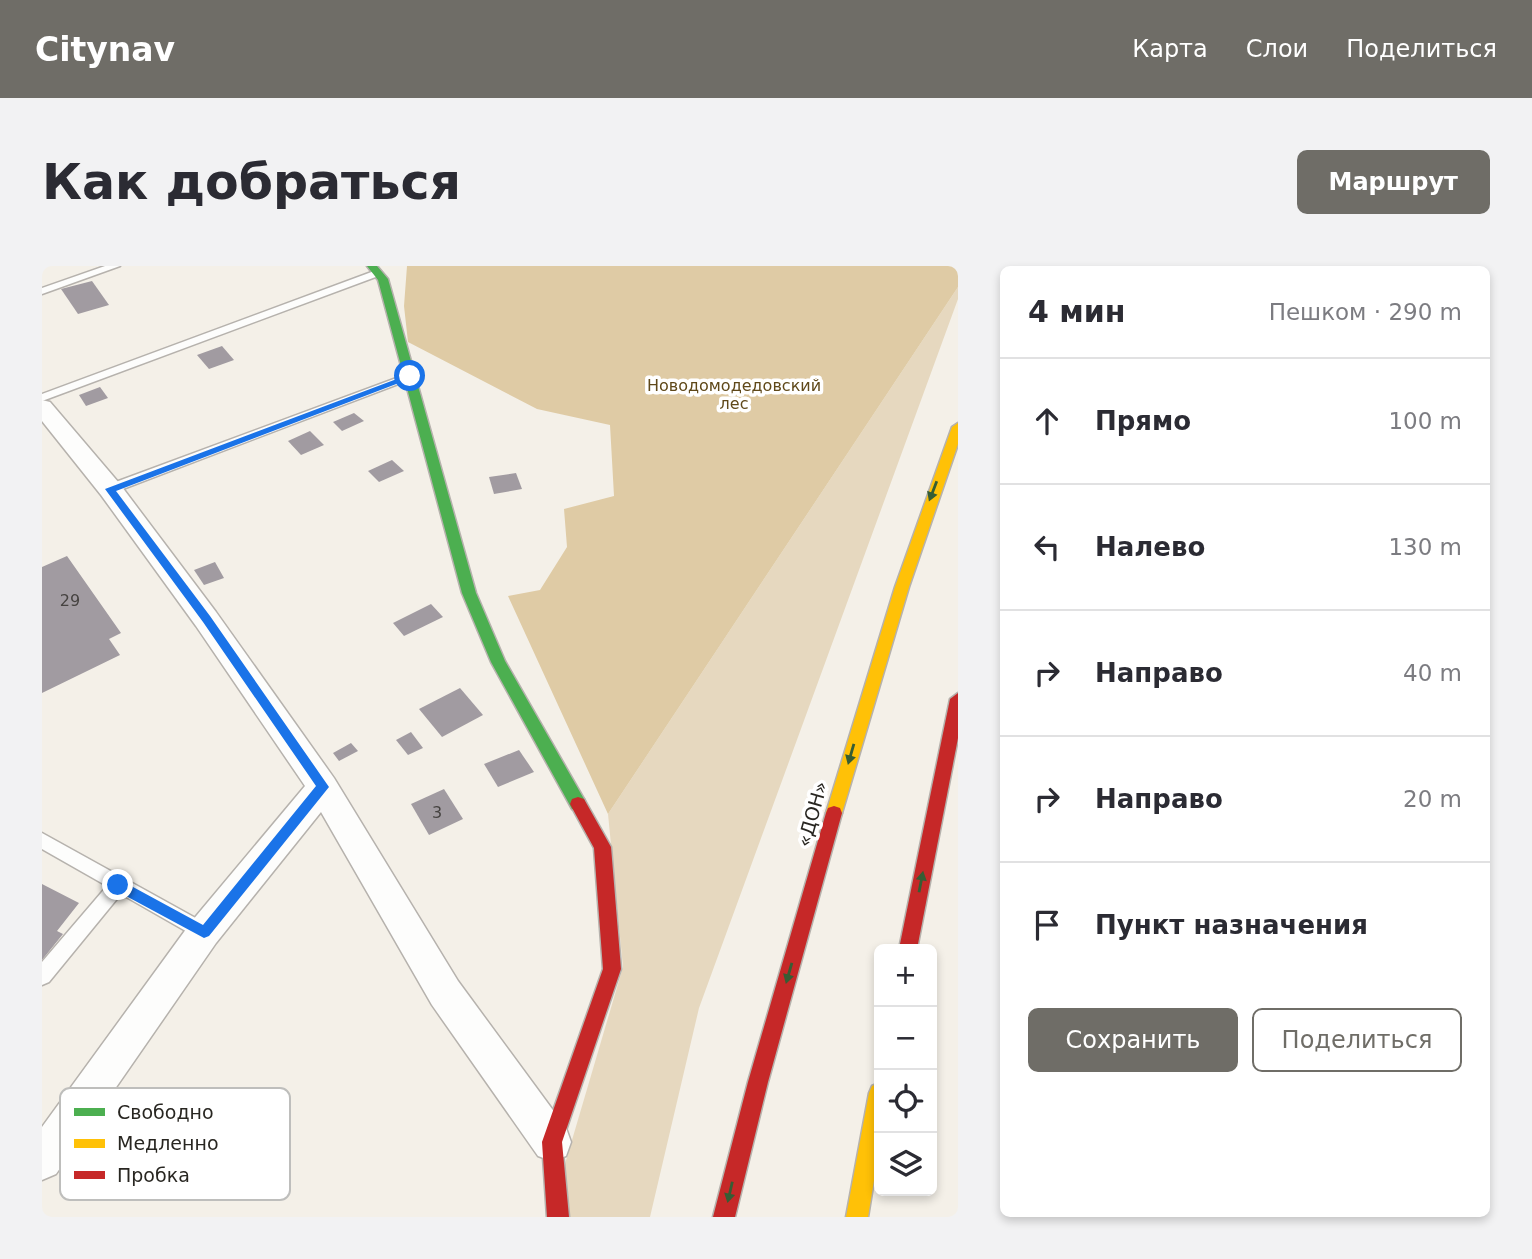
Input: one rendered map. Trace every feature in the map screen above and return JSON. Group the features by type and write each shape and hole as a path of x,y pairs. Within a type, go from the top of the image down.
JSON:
{"main road":[{"path":"375,269 383,279 469,593 498,662 602,847 612,969 552,1142 558,1217"},
{"name":"«ДОН»","path":"724,1217 743,1136 870,688 927,507 958,427"},
{"path":"909,944 958,699"},
{"path":"857,1217 874,1121"}],"street":[{"path":"42,407 110,489 206,619 323,787 445,993 552,1142"},
{"path":"93,1088 204,932 323,787"},
{"path":"47,1153 60,1135"}],"lane":[{"path":"42,291 115,266"},
{"path":"42,398 375,269"},
{"path":"110,489 410,376"},
{"path":"42,840 204,932"},
{"path":"42,976 118,885"}],"shaded area":[{"path":"958,287 958,299 699,1008 650,1217 557,1217 562,1174 623,967 608,814"}],"green space":[{"name":"Новодомодедовский лес","path":"407,266 952,266 958,269 958,287 608,814 508,596 540,590 567,547 564,509 614,496 610,425 537,409 408,342 404,306"}],"building":[{"path":"92,281 109,305 78,314 61,289"},
{"path":"222,346 234,360 209,369 197,355"},
{"path":"100,387 108,398 86,406 79,395"},
{"path":"354,413 364,421 342,431 333,422"},
{"path":"310,431 324,445 301,455 288,441"},
{"path":"392,460 404,471 379,482 368,471"},
{"path":"516,473 522,489 494,494 489,477"},
{"path":"67,556 121,633 109,639 120,655 42,693 42,567"},
{"path":"215,562 224,578 204,585 194,570"},
{"path":"431,604 443,617 404,636 393,623"},
{"path":"460,688 483,715 442,737 419,709"},
{"path":"411,732 423,748 408,755 396,740"},
{"path":"351,743 358,751 339,761 333,753"},
{"path":"519,750 534,772 498,787 484,764"},
{"path":"444,789 463,819 429,835 411,804"},
{"path":"42,884 79,903 57,931 63,934 42,960"}],"traffic: fast":[{"path":"372,266 383,279 469,593 498,662 578,804"}],"traffic: slow":[{"path":"834,813 902,587 958,427"},
{"path":"857,1217 874,1121"}],"traffic: jam":[{"path":"909,944 958,699"},
{"path":"558,1217 552,1142 612,969 602,847 578,804"},
{"path":"724,1217 758,1082 834,813"}],"route":[{"path":"118,885 204,932 323,787 206,619 110,489 410,376"}]}
